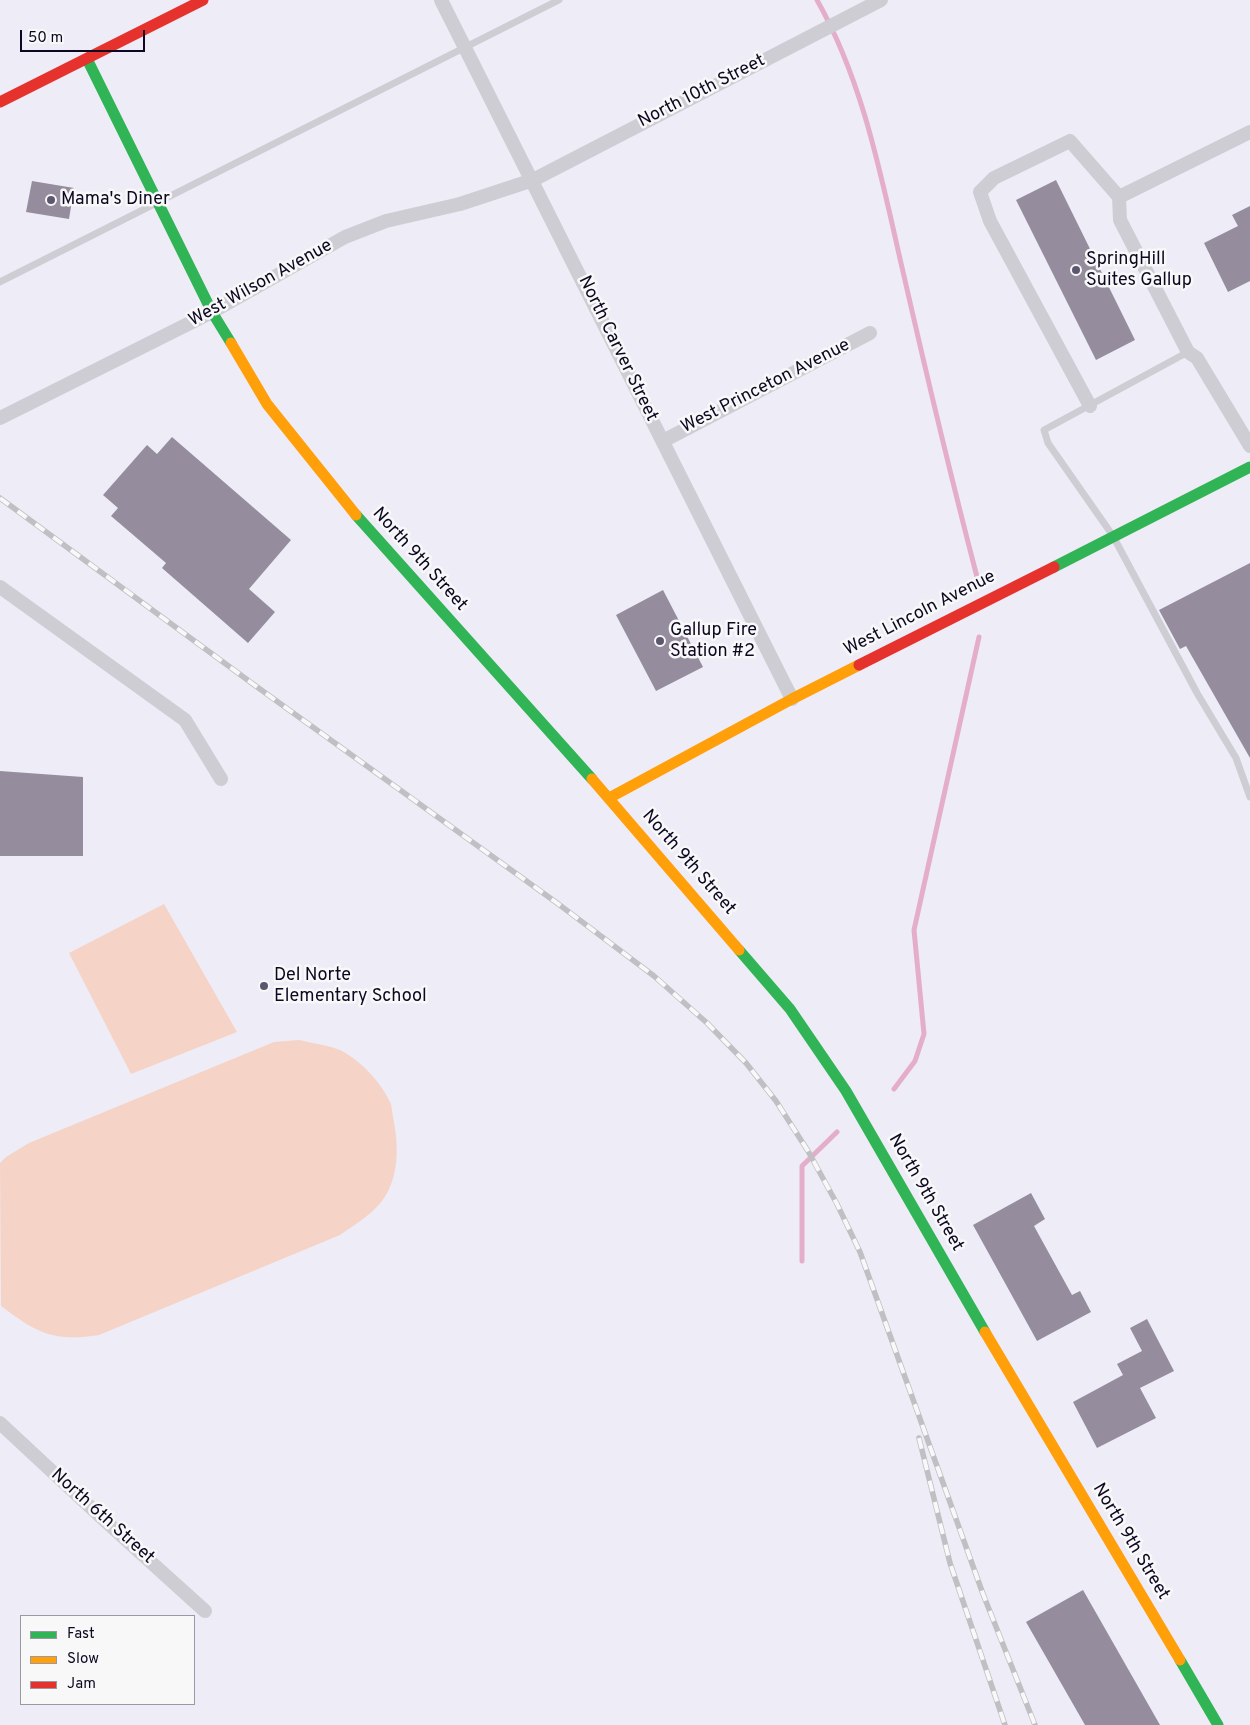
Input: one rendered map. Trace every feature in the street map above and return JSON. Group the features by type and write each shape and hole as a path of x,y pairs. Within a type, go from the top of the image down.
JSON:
{"main road":[{"path":"0,102 204,0"},
{"name":"North 9th Street","path":"87,59 212,312 268,404 366,528 609,798 790,1009 846,1091 962,1292 1218,1725"},
{"name":"West Lincoln Avenue","path":"609,798 792,699 1250,467"}],"street":[{"name":"North Carver Street","path":"441,0 792,699"},
{"path":"860,5 881,0"},
{"name":"North 10th Street","path":"533,180 846,18 860,5"},
{"path":"1119,197 1250,132"},
{"path":"1090,406 990,221 980,192 994,178 1070,141 1119,197 1120,220 1188,352 1197,358 1250,446"},
{"name":"West Wilson Avenue","path":"0,418 212,312 345,237 386,221 460,204 533,180"},
{"name":"West Princeton Avenue","path":"663,441 870,333"},
{"path":"0,587 185,720 222,779"},
{"name":"North 6th Street","path":"0,1423 205,1610"}],"lane":[{"path":"0,282 559,0"},
{"path":"1188,352 1044,430 1048,443 1113,536 1197,693 1236,758 1250,798"}],"shaded area":[{"path":"164,904 237,1032 131,1074 69,953"},
{"path":"299,1040 330,1047 348,1054 375,1079 390,1102 396,1136 396,1166 391,1186 382,1201 371,1212 340,1235 99,1335 69,1337 46,1333 25,1323 1,1306 0,1163 6,1157 29,1143 274,1042"}],"building":[{"name":"SpringHill Suites Gallup","path":"1056,180 1135,340 1096,360 1016,200"},
{"path":"32,181 74,188 69,219 26,212"},
{"path":"1250,206 1250,281 1228,292 1204,243 1238,226 1232,215"},
{"path":"172,437 291,540 249,589 275,612 248,643 162,568 166,563 111,516 118,508 103,495 147,445 157,454"},
{"path":"1250,563 1250,758 1186,646 1180,649 1159,610"},
{"name":"Gallup Fire Station #2","path":"663,590 703,667 656,691 616,615"},
{"path":"0,771 83,777 83,856 0,856"},
{"path":"1031,1193 1045,1219 1034,1226 1072,1295 1080,1291 1091,1312 1037,1341 973,1225"},
{"path":"1147,1319 1174,1371 1140,1388 1156,1418 1097,1448 1073,1402 1123,1375 1117,1364 1142,1351 1130,1328"},
{"path":"1083,1590 1160,1725 1085,1725 1026,1622"}],"waterway":[{"path":"817,0 834,32 848,66 870,135 939,427 977,577"},
{"path":"894,1089 915,1061 924,1034 914,930 979,637"},
{"path":"802,1261 802,1166 837,1132"}],"railway":[{"path":"0,498 253,684 557,903 654,976 707,1023 746,1063 776,1101 808,1151 837,1204 860,1252 983,1594 1035,1725"},
{"path":"919,1438 950,1563 1005,1725"}],"traffic: fast":[{"path":"87,59 212,312 231,343"},
{"path":"1054,567 1250,467"},
{"path":"356,515 592,779"},
{"path":"739,950 790,1009 846,1091 985,1332"},
{"path":"1180,1660 1218,1725"}],"traffic: slow":[{"path":"231,343 267,404 356,515"},
{"path":"609,798 859,665"},
{"path":"592,779 739,950"},
{"path":"985,1332 1180,1660"}],"traffic: jam":[{"path":"0,102 203,0"},
{"path":"859,665 1054,567"}],"place":[{"name":"Mama's Diner","path":"51,200"},
{"name":"SpringHill Suites Gallup","path":"1076,270"},
{"name":"Gallup Fire Station #2","path":"660,641"},
{"name":"Del Norte Elementary School","path":"264,986"}]}
